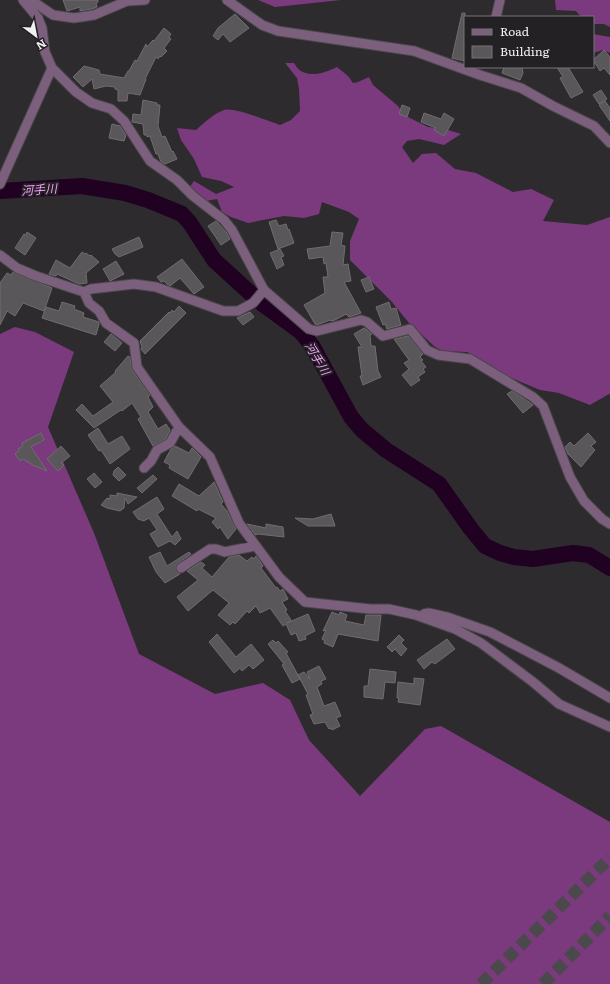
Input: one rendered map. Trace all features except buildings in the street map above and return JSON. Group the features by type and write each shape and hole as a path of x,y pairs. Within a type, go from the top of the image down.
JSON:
{"street":[{"path":"23,0 38,18 42,28 45,52 52,68 92,104 111,109 124,121 150,161 178,180 193,196 224,220 232,230 262,293 309,329 317,331 361,320 367,322 383,336 410,329 427,350 438,355 470,359 533,396 543,406 570,477 584,501 602,519 610,524"},
{"path":"31,0 52,15 74,18 94,15 127,1 145,0"},
{"path":"227,0 262,25 278,31 414,51 464,66"},
{"path":"496,16 500,0"},
{"path":"0,184 52,68"},
{"path":"471,68 521,88 594,126 610,143"},
{"path":"0,255 17,268 84,292 91,289 134,284 156,287 223,311 238,310 253,303 262,293"},
{"path":"84,292 89,303 99,311 106,323 134,343 137,367 179,427 210,457 239,523 279,577 305,602 389,610 416,615 455,629 481,643 534,682 559,704 610,727"},
{"path":"144,468 151,461 157,450 170,443 179,427"},
{"path":"181,568 210,549 225,552 256,546"},
{"path":"416,615 429,613 447,617 490,632 559,668 610,698"}],"shaded area":[{"path":"258,0 341,0 275,7"},
{"path":"555,0 610,0 610,27 604,24 594,24 594,16 580,16 576,11 556,10"},
{"path":"594,34 610,37 610,53 603,50 594,53"},
{"path":"285,63 294,63 302,71 312,74 325,72 337,67 348,76 353,83 369,77 373,85 398,106 404,115 428,127 445,129 461,134 444,145 419,139 407,141 402,147 413,163 422,154 436,153 455,169 476,173 513,192 531,189 554,200 543,221 587,225 610,217 610,395 609,394 590,405 559,393 540,390 507,376 467,352 442,351 434,346 409,323 392,302 350,260 350,241 359,219 349,212 322,202 319,214 304,218 284,216 248,223 222,212 217,199 206,201 189,188 194,181 216,194 234,187 221,181 202,177 194,159 181,140 177,128 196,130 216,114 224,110 252,115 280,125 291,120 300,111 299,89 297,78"},
{"path":"15,327 35,332 74,352 48,427 94,533 139,654 215,694 263,683 290,700 309,740 360,796 425,729 441,726 610,822 610,984 0,984 0,334"}],"waterway":[{"name":"河手川","path":"0,191 82,186 125,193 148,200 182,214 190,223 214,260 260,302 301,332 313,347 351,417 362,430 386,450 439,484 485,546 500,553 514,557 533,559 573,553 589,555 610,568"}],"tunnel":[{"path":"481,984 610,858"},
{"path":"543,984 610,916"}]}
